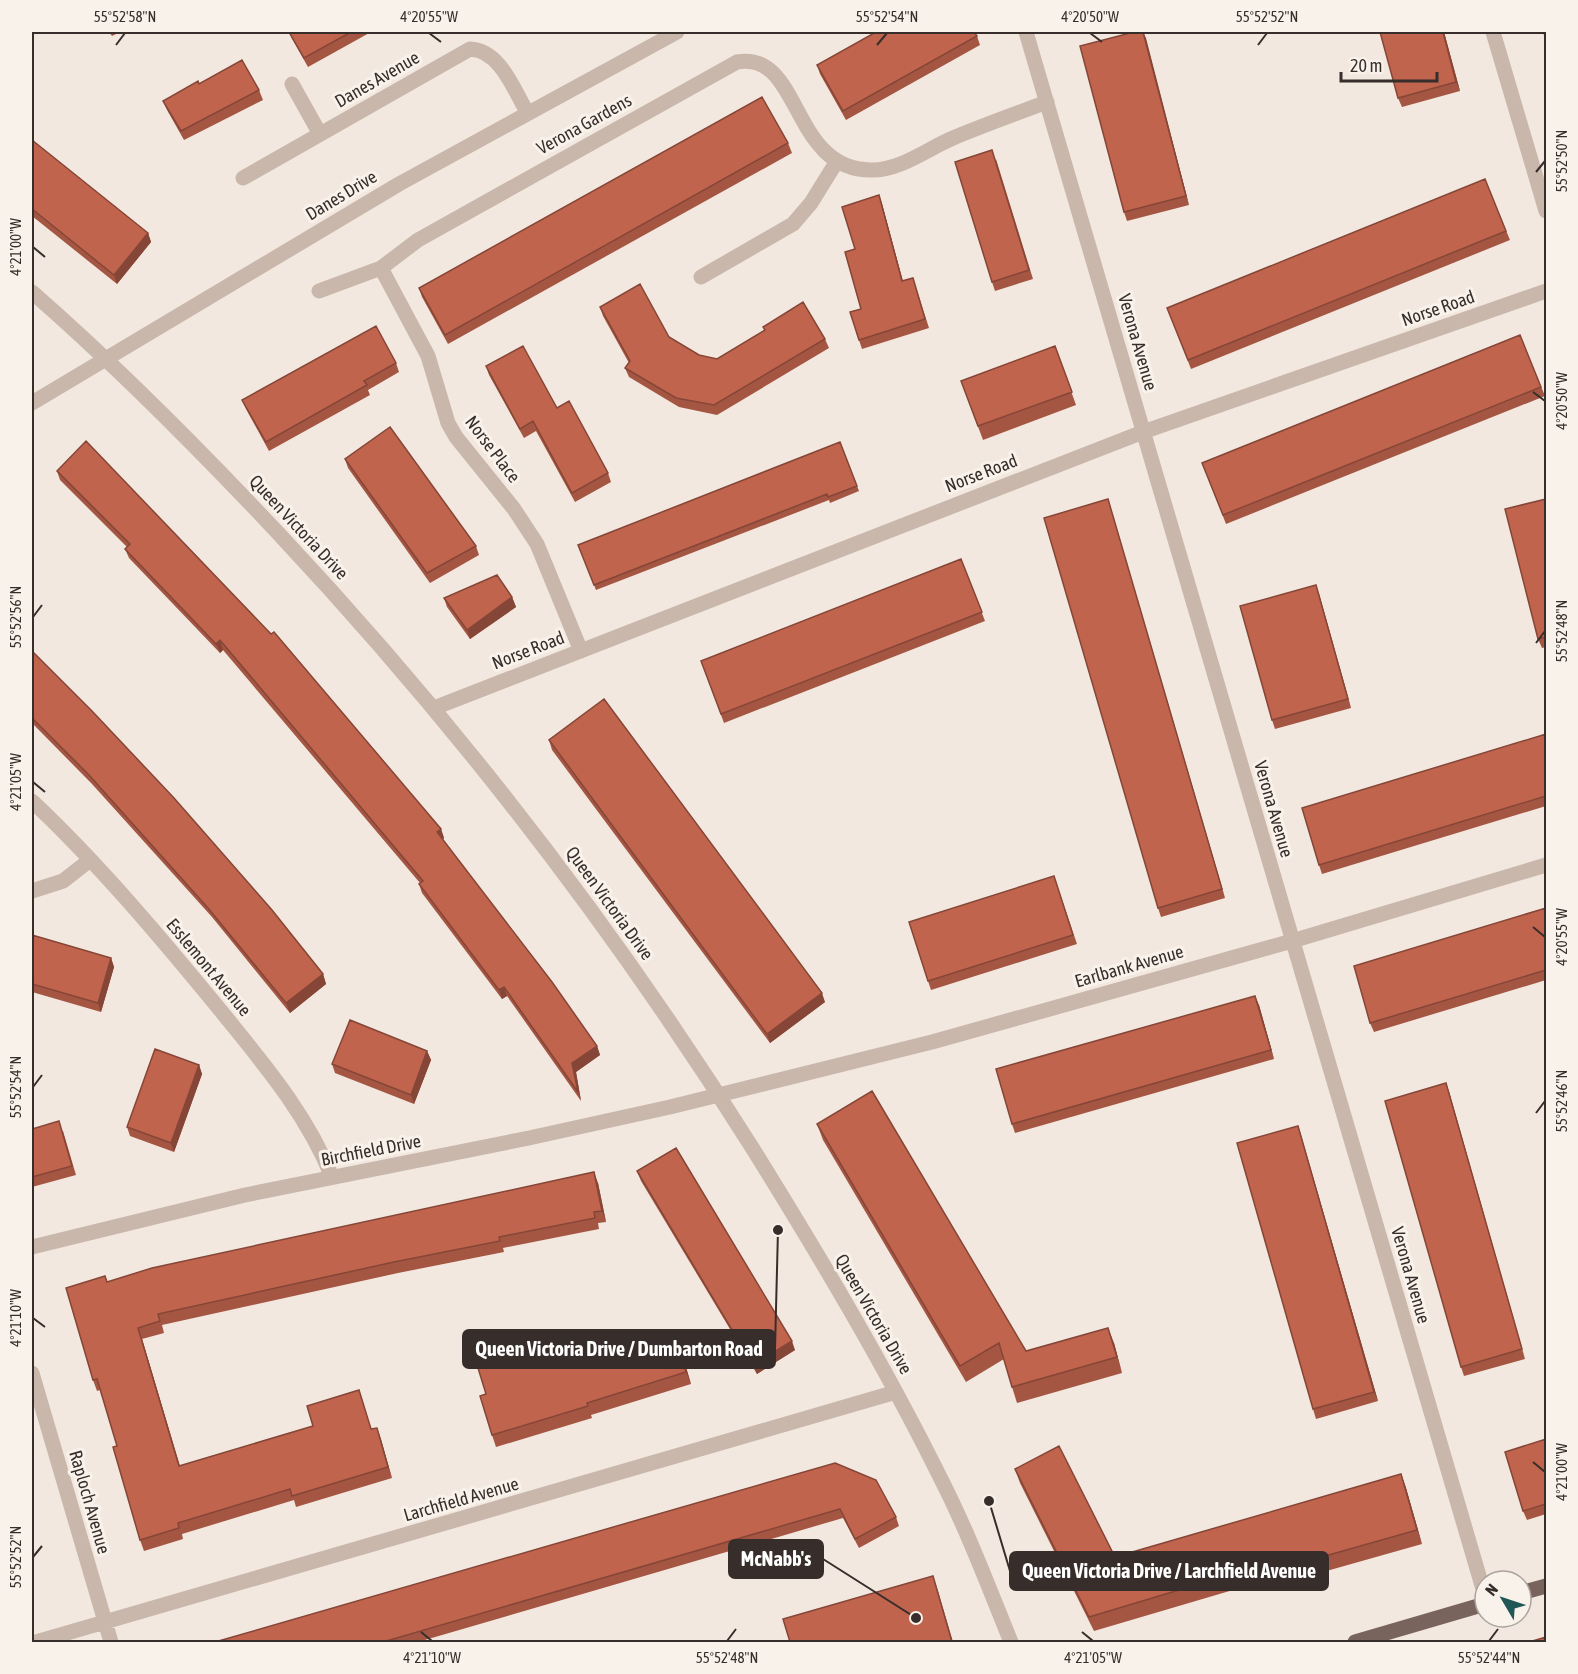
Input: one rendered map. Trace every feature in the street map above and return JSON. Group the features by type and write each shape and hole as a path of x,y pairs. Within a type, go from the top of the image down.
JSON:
{"main road":[{"path":"1355,1642 1473,1608"}],"street":[{"name":"Danes Drive","path":"32,403 399,184 676,32"},
{"name":"Verona Avenue","path":"1026,32 1292,941 1341,1099 1427,1406 1477,1569"},
{"path":"1493,32 1546,211"},
{"name":"Danes Avenue","path":"243,178 470,49 486,53 500,66 527,112"},
{"name":"Verona Gardens","path":"319,291 381,268 418,240 737,62 759,61 774,70 814,141 837,161 861,170 886,168 952,138 1047,102"},
{"path":"292,84 320,134"},
{"path":"701,278 793,224 812,203 837,161"},
{"name":"Norse Place","path":"381,268 428,356 448,423 456,437 514,510 537,544 581,651"},
{"name":"Norse Road","path":"434,708 1143,432 1546,291"},
{"name":"Queen Victoria Drive","path":"32,292 105,358 239,491 344,604 434,708 604,928 718,1095 804,1232 896,1392 953,1504 1011,1642"},
{"name":"Esslemont Avenue","path":"32,801 90,860 201,987 279,1086 319,1143 332,1177"},
{"path":"32,891 63,881 90,860"},
{"name":"Earlbank Avenue","path":"718,1095 932,1042 1292,941 1546,865"},
{"name":"Birchfield Drive","path":"32,1247 141,1219 332,1177 530,1138 718,1095"},
{"name":"Raploch Avenue","path":"32,1373 111,1642"},
{"name":"Larchfield Avenue","path":"36,1642 896,1392"}],"building":[{"path":"289,32 351,32 304,58"},
{"path":"876,32 974,32 977,36 843,111 817,65"},
{"path":"1134,32 1143,32 1186,196 1124,212 1080,46"},
{"path":"1380,32 1443,32 1456,82 1398,98"},
{"path":"242,60 259,90 181,131 163,101"},
{"path":"762,97 788,143 445,335 419,288"},
{"path":"32,140 148,233 114,275 32,209"},
{"path":"992,150 1029,270 992,282 955,162"},
{"path":"1485,179 1506,231 1188,360 1167,308"},
{"path":"879,195 902,281 913,278 925,319 859,340 850,312 861,309 845,252 855,249 842,207"},
{"path":"640,284 669,337 699,355 717,359 765,330 763,327 803,302 825,339 714,405 676,398 625,368 630,361 600,307"},
{"path":"376,326 396,363 364,381 367,385 266,442 242,400"},
{"path":"1520,335 1541,387 1223,515 1202,463"},
{"path":"523,346 557,408 569,401 608,473 572,493 533,421 520,429 486,366"},
{"path":"1055,346 1072,392 978,426 961,381"},
{"path":"390,427 476,546 427,573 345,459"},
{"path":"86,441 271,634 274,632 441,829 437,832 552,982 597,1046 572,1063 578,1092 504,987 499,990 419,884 423,881 220,640 216,644 125,549 130,544 57,471"},
{"path":"840,442 857,486 828,497 827,494 594,585 578,545"},
{"path":"1108,499 1222,889 1158,908 1044,518"},
{"path":"1546,499 1546,637 1538,639 1505,509"},
{"path":"961,559 982,612 721,714 701,661"},
{"path":"497,575 512,597 467,630 444,598"},
{"path":"1316,585 1348,699 1272,720 1240,606"},
{"path":"32,651 174,798 272,910 323,974 286,1003 208,908 89,775 32,718"},
{"path":"604,699 822,993 767,1034 549,740"},
{"path":"1546,734 1546,796 1319,865 1302,808"},
{"path":"1054,876 1073,935 928,981 909,922"},
{"path":"1546,908 1546,970 1370,1023 1354,966"},
{"path":"32,935 111,958 98,1003 32,984"},
{"path":"1255,996 1271,1050 1012,1124 996,1069"},
{"path":"350,1020 427,1051 411,1095 332,1064"},
{"path":"155,1049 199,1065 171,1143 127,1127"},
{"path":"1446,1083 1522,1349 1461,1367 1385,1101"},
{"path":"872,1091 1026,1351 1108,1328 1117,1357 1012,1387 999,1343 960,1366 817,1124"},
{"path":"59,1121 72,1166 32,1177 32,1129"},
{"path":"1298,1126 1374,1392 1313,1409 1237,1143"},
{"path":"676,1148 792,1341 753,1365 637,1171"},
{"path":"594,1172 602,1211 594,1212 595,1218 499,1237 500,1241 158,1314 160,1321 138,1328 179,1466 313,1426 307,1406 359,1390 371,1429 377,1428 388,1467 292,1496 290,1489 178,1523 179,1528 140,1540 113,1447 117,1446 97,1379 93,1380 66,1288 105,1276 107,1282 152,1268"},
{"path":"675,1335 686,1372 587,1403 588,1406 492,1435 480,1396 486,1394 474,1355 526,1339 534,1367 572,1356 575,1365"},
{"path":"1546,1439 1546,1504 1523,1511 1505,1452"},
{"path":"1059,1446 1115,1557 1401,1474 1417,1530 1272,1571 1269,1563 1089,1617 1015,1469"},
{"path":"835,1463 876,1480 896,1517 855,1539 840,1509 383,1642 215,1642"},
{"path":"933,1576 952,1642 790,1642 783,1619"},
{"path":"1546,1637 1546,1642 1529,1642"}],"place":[{"name":"Queen Victoria Drive / Dumbarton Road","path":"778,1230"},
{"name":"Queen Victoria Drive / Larchfield Avenue","path":"989,1501"},
{"name":"McNabb's","path":"916,1618"}]}
